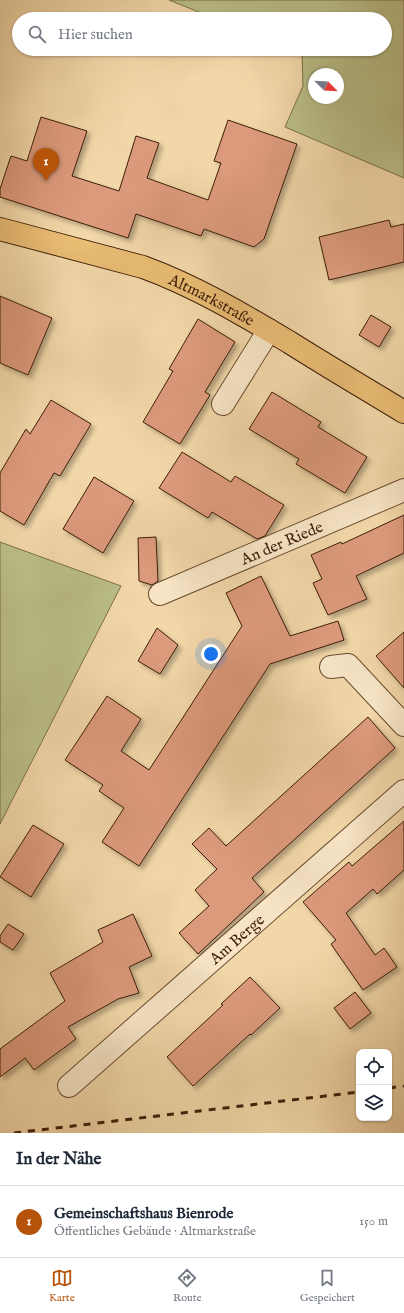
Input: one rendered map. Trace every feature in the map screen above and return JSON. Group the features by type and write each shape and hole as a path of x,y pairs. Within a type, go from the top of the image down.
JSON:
{"main road":[{"name":"Altmarkstraße","path":"0,229 121,261 164,275 196,288 269,330 404,412"}],"street":[{"path":"223,404 269,330"},
{"name":"An der Riede","path":"160,594 404,490"},
{"path":"331,666 348,665 404,725"},
{"name":"Am Berge","path":"69,1086 404,791"}],"green space":[{"path":"169,0 404,0 404,178 285,127 303,86 302,56 392,56 392,12 199,12"},
{"path":"0,542 121,586 0,824"}],"building":[{"path":"41,117 87,131 72,176 119,191 136,136 159,143 147,178 208,200 221,163 214,161 228,120 297,144 264,239 254,247 204,229 201,236 136,214 128,238 0,197 0,189 11,156 27,161"},
{"path":"389,220 391,227 404,224 404,262 329,280 319,237"},
{"path":"0,296 52,318 28,375 0,363"},
{"path":"371,315 391,327 379,347 359,335"},
{"path":"198,319 235,342 205,392 210,395 180,444 143,422 173,371 169,369"},
{"path":"272,392 321,422 318,427 367,457 345,493 296,464 299,459 249,429"},
{"path":"51,400 91,424 60,476 54,473 24,525 0,511 0,473 26,429 30,434"},
{"path":"182,452 231,482 235,476 284,505 265,536 257,539 212,512 208,518 159,488"},
{"path":"94,477 134,501 103,553 63,529"},
{"path":"404,515 404,553 356,576 367,599 328,615 313,583 322,579 311,555 341,542 342,544"},
{"path":"156,537 158,581 152,585 139,581 138,538"},
{"path":"261,576 290,636 338,621 344,640 270,664 139,866 102,842 124,808 99,791 103,785 65,760 107,696 141,719 121,751 149,770 242,626 226,593"},
{"path":"157,628 178,645 160,674 138,661"},
{"path":"404,632 404,688 376,656"},
{"path":"368,717 395,748 252,878 264,892 198,954 179,933 209,906 195,890 217,869 192,844 209,828 226,846"},
{"path":"404,821 404,870 377,894 373,889 346,913 375,955 384,948 397,967 363,990 331,944 336,940 303,902 349,862 352,866"},
{"path":"33,825 64,844 31,897 0,877"},
{"path":"133,914 152,956 129,967 139,993 118,999 68,1027 76,1039 34,1070 25,1058 0,1077 0,1049 65,1001 50,973 103,942 98,930"},
{"path":"8,924 24,934 13,950 0,942 0,936"},
{"path":"250,977 280,1008 193,1086 167,1057 223,1005 221,1004"},
{"path":"355,992 371,1013 350,1029 334,1008"}],"railway":[{"path":"392,1088 404,1086"},
{"path":"14,1133 356,1092"}],"place":[{"name":"Gemeinschaftshaus Bienrode","path":"46,181"}]}
